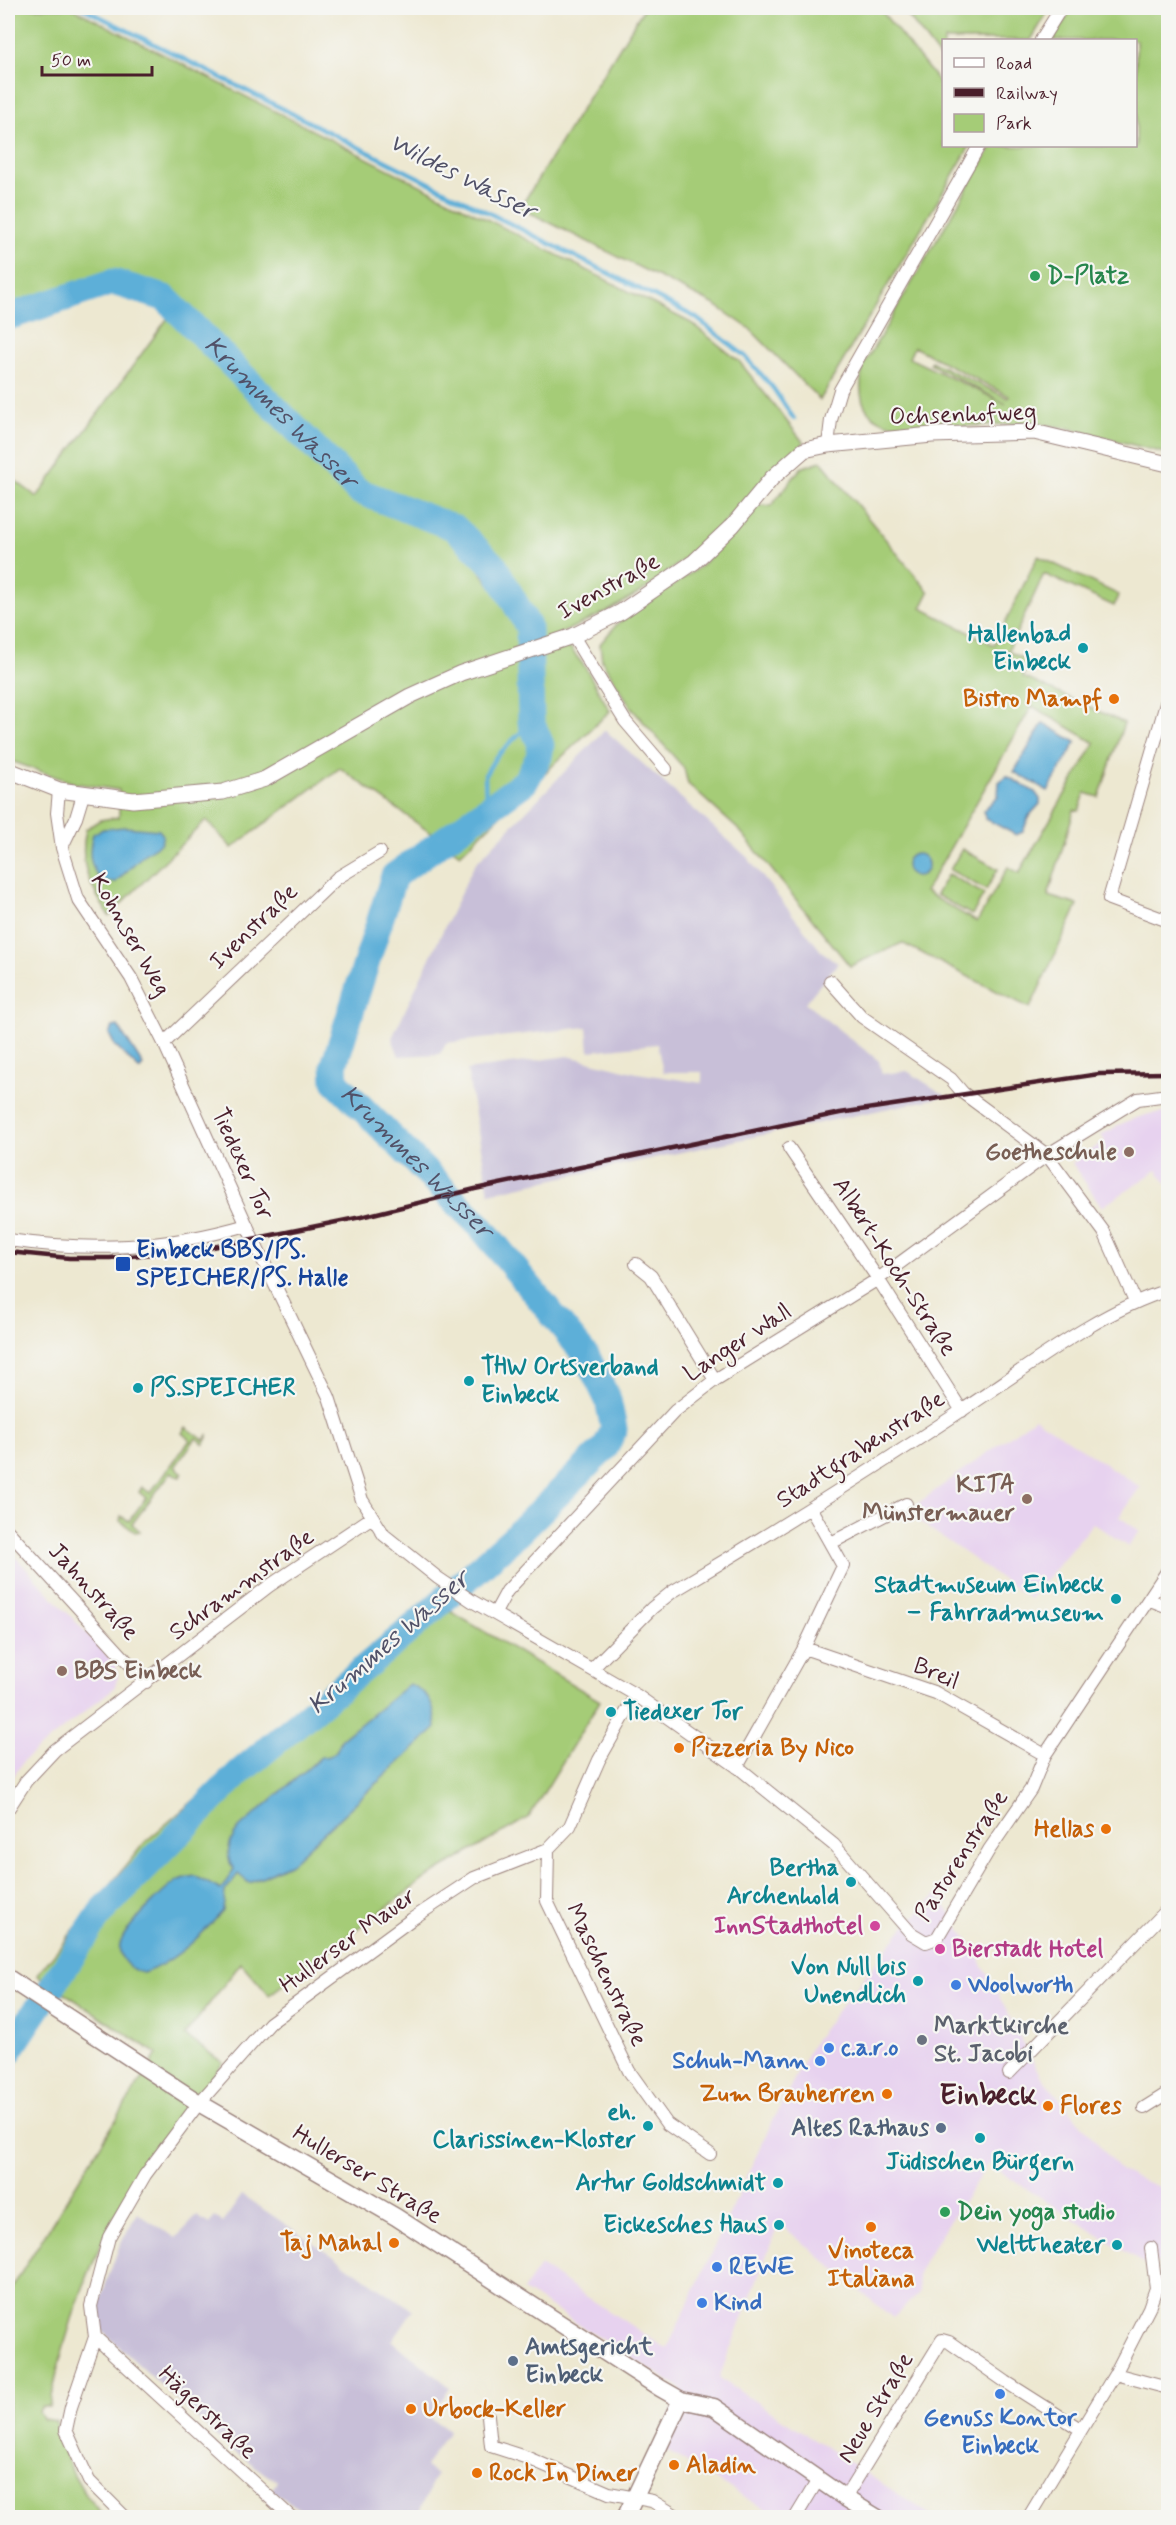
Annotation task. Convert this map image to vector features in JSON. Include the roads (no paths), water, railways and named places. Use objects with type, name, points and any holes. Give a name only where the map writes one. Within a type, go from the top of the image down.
[{"type":"main road","name":"Hullerser Straße","points":[[8,1978],[199,2103],[396,2217],[681,2400]]},
{"type":"main road","points":[[625,2517],[681,2400],[714,2407],[818,2480],[878,2517]]},
{"type":"street","points":[[1042,39],[1061,8]]},
{"type":"street","points":[[828,445],[831,420],[840,390],[978,147]]},
{"type":"street","name":"Ochsenhofweg","points":[[828,445],[932,435],[1034,432],[1168,464]]},
{"type":"street","name":"Ivenstraße","points":[[59,790],[132,800],[223,792],[265,779],[410,696],[503,658],[573,636],[621,612],[694,562],[733,525],[788,462],[804,450],[828,445]]},
{"type":"street","points":[[573,636],[625,721],[666,769]]},
{"type":"street","points":[[1168,697],[1109,898],[1168,921]]},
{"type":"street","points":[[8,770],[59,790]]},
{"type":"street","name":"Kohnser Weg","points":[[59,790],[57,813],[62,848],[78,899],[131,978],[164,1043]]},
{"type":"street","points":[[62,848],[76,818],[83,795]]},
{"type":"street","name":"Ivenstraße","points":[[164,1043],[337,878],[380,852]]},
{"type":"street","points":[[830,981],[862,1017],[951,1079],[963,1093],[1047,1155],[1104,1232],[1135,1300]]},
{"type":"street","name":"Tiedexer Tor","points":[[164,1043],[329,1397],[362,1500],[371,1518],[384,1535],[438,1578],[472,1601],[636,1695],[737,1767],[834,1845],[911,1933],[926,1942]]},
{"type":"street","name":"Langer Wall","points":[[495,1613],[507,1591],[675,1411],[715,1380],[878,1279],[1047,1155],[1138,1100],[1168,1095]]},
{"type":"street","name":"Albert-Koch-Straße","points":[[789,1148],[878,1279],[962,1411]]},
{"type":"street","points":[[8,1240],[85,1249],[133,1246],[186,1242],[247,1225]]},
{"type":"street","points":[[636,1264],[651,1276],[715,1380]]},
{"type":"street","name":"Stadtgrabenstraße","points":[[592,1669],[652,1608],[672,1592],[811,1509],[1135,1300],[1168,1290]]},
{"type":"street","points":[[831,1543],[906,1504]]},
{"type":"street","points":[[737,1767],[804,1648],[843,1566],[811,1509]]},
{"type":"street","name":"Schrammstraße","points":[[8,1809],[26,1780],[55,1750],[269,1586],[371,1518]]},
{"type":"street","name":"Jahnstraße","points":[[8,1531],[146,1682]]},
{"type":"street","name":"Pastorenstraße","points":[[926,1942],[937,1938],[989,1850],[1031,1789],[1045,1755],[1168,1570]]},
{"type":"street","points":[[1150,1600],[1168,1607]]},
{"type":"street","name":"Breil","points":[[804,1648],[936,1693],[1045,1755]]},
{"type":"street","points":[[548,1849],[570,1826],[599,1760],[636,1695]]},
{"type":"street","name":"Hullerser Mauer","points":[[95,2337],[91,2306],[109,2237],[145,2175],[199,2103],[270,2023],[474,1878],[548,1849]]},
{"type":"street","name":"Maschenstraße","points":[[548,1849],[547,1901],[629,2071],[668,2124],[710,2154]]},
{"type":"street","points":[[1010,2073],[1168,1909]]},
{"type":"street","points":[[1144,2108],[1168,2093]]},
{"type":"street","points":[[1028,2517],[1115,2374],[1154,2297],[1156,2288],[1151,2248]]},
{"type":"street","points":[[95,2337],[66,2430],[89,2481],[126,2517]]},
{"type":"street","name":"Hägerstraße","points":[[95,2337],[292,2517]]},
{"type":"street","name":"Neue Straße","points":[[845,2498],[942,2340],[949,2342],[1080,2429]]},
{"type":"street","points":[[1115,2374],[1168,2388]]},
{"type":"street","points":[[488,2416],[491,2446],[528,2458],[609,2493],[652,2501],[680,2517]]},
{"type":"street","points":[[795,2517],[818,2480]]},
{"type":"water","points":[[1043,723],[1076,742],[1048,791],[1014,772]]},
{"type":"water","points":[[1007,776],[1035,792],[1040,799],[1040,804],[1029,816],[1023,832],[1016,835],[986,819],[983,811],[998,796],[999,782]]},
{"type":"water","points":[[125,827],[159,830],[163,835],[161,843],[143,855],[116,882],[101,881],[94,870],[91,859],[90,847],[93,834],[103,829]]},
{"type":"water","points":[[917,854],[925,857],[928,865],[925,873],[917,876],[909,873],[906,865],[909,857]]},
{"type":"water","points":[[118,1026],[143,1065],[140,1070],[115,1046],[109,1034],[113,1027]]},
{"type":"water","points":[[409,1684],[427,1696],[433,1707],[436,1728],[291,1863],[249,1883],[238,1874],[225,1891],[223,1911],[197,1939],[176,1955],[143,1973],[132,1969],[124,1961],[120,1951],[122,1939],[147,1908],[177,1881],[186,1878],[195,1876],[221,1890],[234,1869],[228,1853],[233,1836],[240,1827],[321,1757],[334,1753],[341,1740]]},
{"type":"waterway","name":"Wildes Wasser","points":[[83,8],[695,317],[745,356],[773,388],[794,419]]},
{"type":"waterway","name":"Krummes Wasser","points":[[8,317],[113,282],[165,298],[358,491],[455,528],[495,567],[529,628],[531,722],[541,745],[539,757],[525,782],[394,876],[334,1065],[335,1081],[480,1226],[587,1357],[608,1400],[614,1429],[605,1448],[515,1536],[420,1621],[240,1772],[102,1911],[8,2053]]},
{"type":"waterway","points":[[486,808],[485,775],[495,758],[531,722]]},
{"type":"railway","points":[[8,1252],[69,1258],[110,1258],[203,1249],[361,1217],[475,1189],[840,1113],[1099,1074],[1168,1073]]},
{"type":"place","name":"D-Platz","points":[[1035,276]]},
{"type":"place","name":"Hallenbad Einbeck","points":[[1083,648]]},
{"type":"place","name":"Bistro Mampf","points":[[1114,699]]},
{"type":"place","name":"Goetheschule","points":[[1129,1152]]},
{"type":"place","name":"Einbeck BBS/PS. SPEICHER/PS. Halle","points":[[123,1264]]},
{"type":"place","name":"THW Ortsverband Einbeck","points":[[469,1381]]},
{"type":"place","name":"PS.SPEICHER","points":[[138,1388]]},
{"type":"place","name":"KITA Münstermauer","points":[[1027,1499]]},
{"type":"place","name":"Stadtmuseum Einbeck – Fahrradmuseum","points":[[1116,1599]]},
{"type":"place","name":"BBS Einbeck","points":[[62,1671]]},
{"type":"place","name":"Tiedexer Tor","points":[[611,1712]]},
{"type":"place","name":"Pizzeria By Nico","points":[[679,1748]]},
{"type":"place","name":"Hellas","points":[[1106,1829]]},
{"type":"place","name":"Bertha Archenhold","points":[[851,1882]]},
{"type":"place","name":"InnStadthotel","points":[[875,1926]]},
{"type":"place","name":"Bierstadt Hotel","points":[[940,1949]]},
{"type":"place","name":"Von Null bis Unendlich","points":[[918,1981]]},
{"type":"place","name":"Woolworth","points":[[956,1985]]},
{"type":"place","name":"Marktkirche St. Jacobi","points":[[922,2040]]},
{"type":"place","name":"c.a.r.o","points":[[829,2048]]},
{"type":"place","name":"Schuh-Mann","points":[[820,2061]]},
{"type":"place","name":"Zum Brauherren","points":[[887,2094]]},
{"type":"place","name":"Flores","points":[[1048,2106]]},
{"type":"place","name":"eh. Clarissinen-Kloster","points":[[648,2126]]},
{"type":"place","name":"Altes Rathaus","points":[[941,2128]]},
{"type":"place","name":"Jüdischen Bürgern","points":[[980,2138]]},
{"type":"place","name":"Artur Goldschmidt","points":[[778,2183]]},
{"type":"place","name":"Dein yoga studio","points":[[945,2212]]},
{"type":"place","name":"Eickesches Haus","points":[[779,2225]]},
{"type":"place","name":"Vinoteca Italiana","points":[[871,2227]]},
{"type":"place","name":"Taj Mahal","points":[[394,2243]]},
{"type":"place","name":"Welttheater","points":[[1117,2245]]},
{"type":"place","name":"REWE","points":[[717,2267]]},
{"type":"place","name":"Kind","points":[[702,2303]]},
{"type":"place","name":"Amtsgericht Einbeck","points":[[513,2361]]},
{"type":"place","name":"Genuss Kontor Einbeck","points":[[1000,2394]]},
{"type":"place","name":"Urbock-Keller","points":[[411,2409]]},
{"type":"place","name":"Aladin","points":[[674,2465]]},
{"type":"place","name":"Rock In Diner","points":[[477,2473]]},
{"type":"district","name":"Einbeck","points":[[988,2095]]}]
